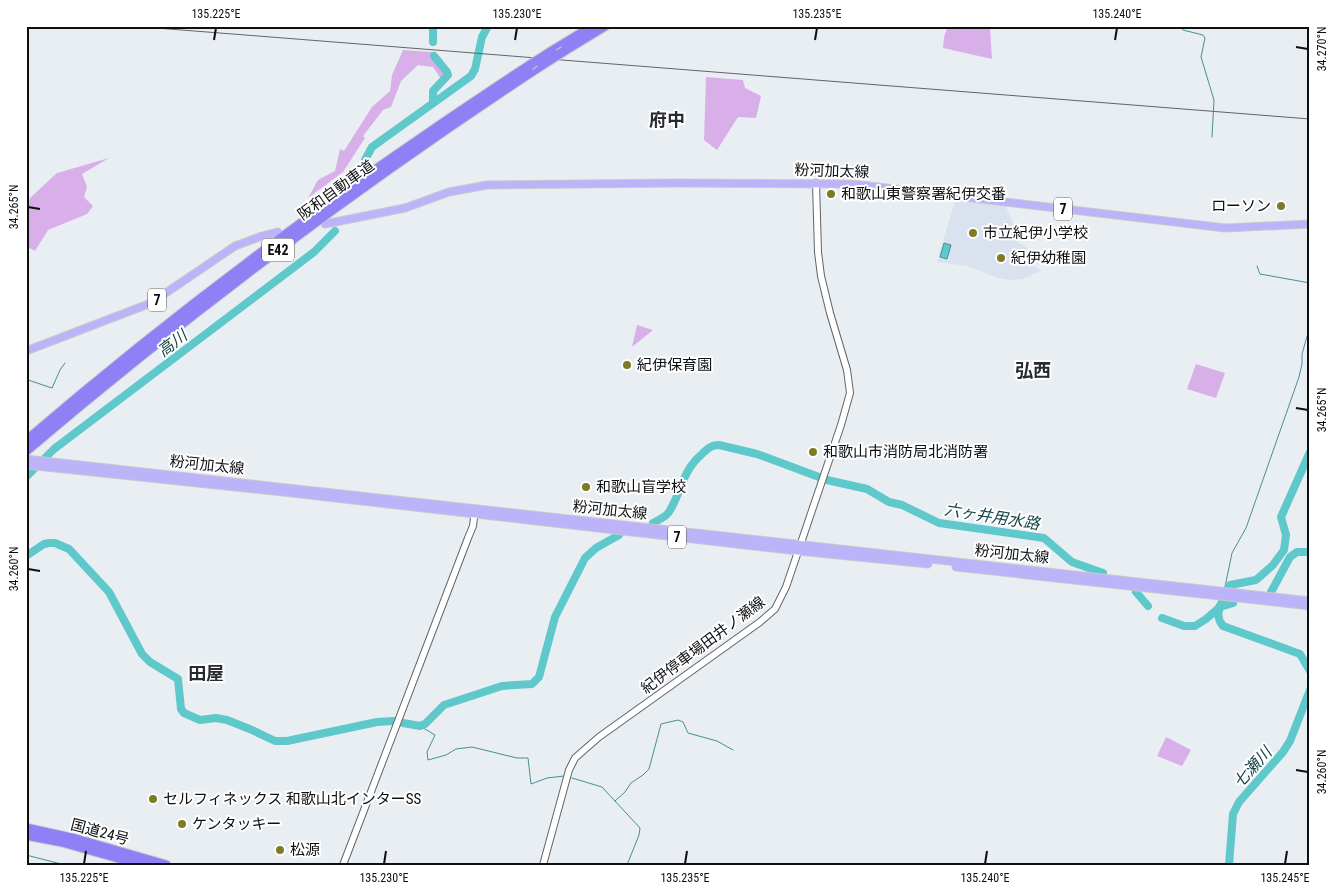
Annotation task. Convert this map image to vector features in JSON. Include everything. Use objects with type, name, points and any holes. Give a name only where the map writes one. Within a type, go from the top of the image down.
[{"type":"highway","name":"阪和自動車道","points":[[26,442],[124,359],[310,215],[410,144],[592,26]]},
{"type":"highway","name":"阪和自動車道","points":[[26,451],[142,354],[315,221],[455,122],[605,26]]},
{"type":"highway","name":"国道24号","points":[[26,828],[76,839],[166,865]]},
{"type":"highway","name":"国道24号","points":[[26,835],[62,842],[143,865]]},
{"type":"main road","name":"粉河加太線","points":[[325,224],[405,208],[449,192],[487,185],[816,183],[897,188],[1224,228],[1310,224]]},
{"type":"main road","name":"紀伊停車場田井ノ瀬線","points":[[543,865],[569,770],[575,758],[588,745],[775,610],[786,587],[849,402],[850,393],[847,370],[821,276],[818,252],[816,183]]},
{"type":"main road","name":"7","points":[[26,351],[151,303],[235,246],[278,232]]},
{"type":"main road","name":"粉河加太線","points":[[26,459],[1310,606]]},
{"type":"main road","name":"粉河加太線","points":[[28,465],[475,511]]},
{"type":"main road","points":[[343,865],[468,538],[475,511]]},
{"type":"main road","name":"粉河加太線","points":[[799,548],[1310,601]]},
{"type":"shaded area","points":[[948,26],[990,26],[992,59],[943,48]]},
{"type":"shaded area","points":[[403,50],[432,52],[441,58],[449,77],[443,82],[433,67],[418,65],[401,81],[391,107],[383,110],[363,136],[365,138],[343,172],[308,198],[318,180],[335,171],[340,149],[344,151],[372,107],[390,91],[392,75]]},
{"type":"shaded area","points":[[706,77],[743,80],[745,88],[761,96],[756,118],[738,117],[717,150],[704,140]]},
{"type":"shaded area","points":[[109,158],[82,174],[87,187],[84,197],[93,206],[87,214],[48,230],[35,251],[26,246],[26,209],[30,198],[57,173]]},
{"type":"shaded area","points":[[955,200],[1005,205],[1013,222],[1010,237],[1026,247],[1028,264],[1042,270],[1023,279],[1010,280],[998,278],[968,266],[937,262]]},
{"type":"shaded area","points":[[637,325],[653,330],[632,347]]},
{"type":"shaded area","points":[[1196,364],[1225,373],[1216,398],[1187,389]]},
{"type":"shaded area","points":[[1166,737],[1191,750],[1182,766],[1157,756]]},
{"type":"water","points":[[944,243],[951,245],[947,259],[940,257]]},
{"type":"waterway","points":[[433,26],[433,42]]},
{"type":"waterway","name":"高川","points":[[365,160],[372,147],[471,76],[475,69],[482,37],[488,26]]},
{"type":"waterway","points":[[1181,26],[1183,30],[1203,35],[1205,38],[1201,57],[1214,100],[1212,137]]},
{"type":"waterway","points":[[433,102],[433,91],[448,75],[434,56]]},
{"type":"waterway","name":"高川","points":[[26,477],[54,449],[314,252],[335,231]]},
{"type":"waterway","points":[[1257,266],[1260,274],[1310,283]]},
{"type":"waterway","points":[[1225,587],[1232,553],[1246,528],[1299,377],[1302,354],[1310,326]]},
{"type":"waterway","points":[[26,382],[28,380],[52,388],[65,363]]},
{"type":"waterway","name":"六ヶ井用水路","points":[[653,523],[669,512],[686,474],[695,461],[706,450],[719,445],[757,454],[827,480],[867,489],[889,502],[902,505],[939,523],[1044,538],[1072,562],[1103,573]]},
{"type":"waterway","name":"七瀬川","points":[[1228,588],[1230,585],[1256,580],[1273,565],[1284,550],[1286,535],[1281,517],[1310,452]]},
{"type":"waterway","name":"六ヶ井用水路","points":[[403,723],[420,726],[425,724],[444,705],[502,686],[532,684],[539,677],[555,617],[585,558],[596,548],[619,535]]},
{"type":"waterway","name":"六ヶ井用水路","points":[[26,556],[44,544],[49,543],[55,543],[69,549],[109,592],[142,654],[150,662],[178,679],[181,709],[184,713],[200,720],[216,718],[227,720],[275,741],[287,741],[377,722],[393,721]]},
{"type":"waterway","name":"六ヶ井用水路","points":[[1271,592],[1290,557],[1297,552],[1310,552]]},
{"type":"waterway","name":"六ヶ井用水路","points":[[1136,592],[1148,606]]},
{"type":"waterway","name":"六ヶ井用水路","points":[[1210,615],[1219,601]]},
{"type":"waterway","name":"七瀬川","points":[[1222,602],[1218,614],[1223,626],[1300,654],[1310,671]]},
{"type":"waterway","name":"六ヶ井用水路","points":[[1162,618],[1184,626],[1195,626],[1220,607],[1233,603]]},
{"type":"waterway","name":"七瀬川","points":[[1229,865],[1233,814],[1239,802],[1283,752],[1290,741],[1310,690]]},
{"type":"waterway","points":[[615,801],[631,783],[649,769],[661,724],[678,720],[683,722],[688,733],[717,741],[733,750]]},
{"type":"waterway","points":[[420,726],[435,735],[427,752],[428,760],[446,755],[456,749],[472,747],[517,758],[528,758],[531,784],[547,778],[564,776]]},
{"type":"waterway","points":[[572,778],[602,787],[640,828],[627,865]]},
{"type":"waterway","points":[[26,855],[65,865]]},
{"type":"railway","points":[[131,26],[1310,119]]},
{"type":"place","name":"和歌山東警察署紀伊交番","points":[[831,194]]},
{"type":"place","name":"ローソン","points":[[1281,206]]},
{"type":"place","name":"市立紀伊小学校","points":[[973,233]]},
{"type":"place","name":"紀伊幼稚園","points":[[1001,258]]},
{"type":"place","name":"紀伊保育園","points":[[627,365]]},
{"type":"place","name":"和歌山市消防局北消防署","points":[[813,452]]},
{"type":"place","name":"和歌山盲学校","points":[[586,487]]},
{"type":"place","name":"セルフィネックス 和歌山北インターSS","points":[[153,799]]},
{"type":"place","name":"ケンタッキー","points":[[182,824]]},
{"type":"place","name":"松源","points":[[280,850]]},
{"type":"district","name":"府中","points":[[667,120]]},
{"type":"district","name":"弘西","points":[[1033,371]]},
{"type":"district","name":"田屋","points":[[206,674]]}]
